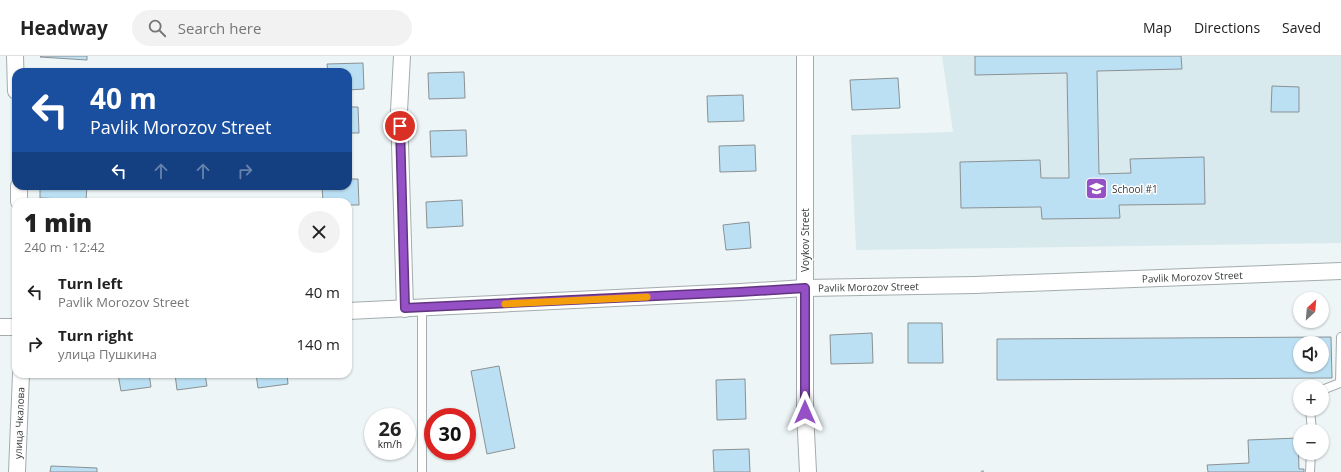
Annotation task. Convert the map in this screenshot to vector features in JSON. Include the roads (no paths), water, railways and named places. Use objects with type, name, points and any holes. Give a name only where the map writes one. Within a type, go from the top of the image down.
[{"type":"street","points":[[15,56],[15,68]]},
{"type":"street","points":[[402,56],[399,111],[405,308]]},
{"type":"street","name":"Voykov Street","points":[[805,56],[805,412],[808,472]]},
{"type":"street","name":"Pavlik Morozov Street","points":[[352,311],[805,288],[975,285],[1341,271]]},
{"type":"street","points":[[0,327],[12,327]]},
{"type":"street","name":"улица Чкалова","points":[[17,472],[21,378]]},
{"type":"lane","points":[[422,308],[422,472]]},
{"type":"lane","points":[[1329,387],[1340,383],[1341,337]]},
{"type":"lane","points":[[1310,472],[1311,460]]},
{"type":"place","name":"School #1","points":[[1097,189]]}]
